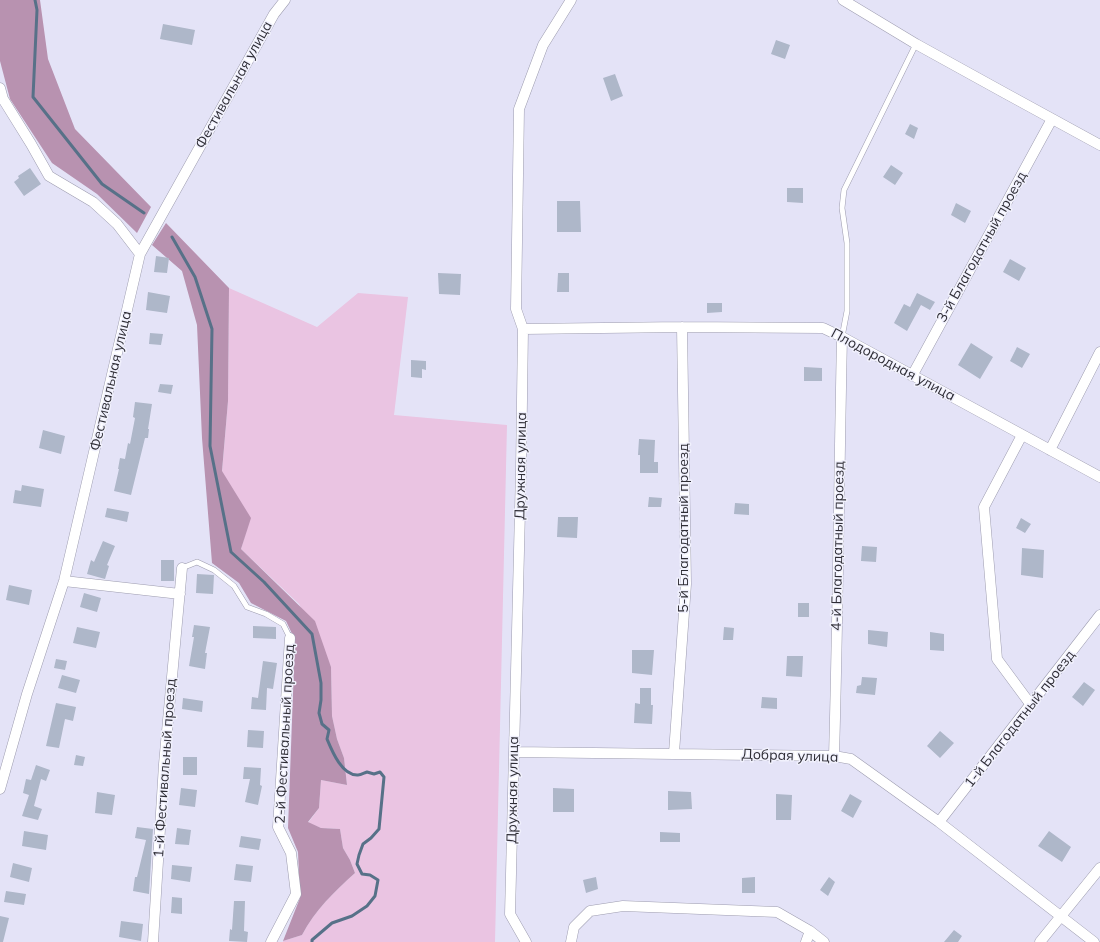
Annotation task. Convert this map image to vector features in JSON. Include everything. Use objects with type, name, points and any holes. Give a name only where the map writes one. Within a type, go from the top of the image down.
[{"type":"street","name":"Фестивальная улица","points":[[0,789],[27,694],[64,581],[140,254],[274,14],[285,0]]},
{"type":"street","name":"Дружная улица","points":[[526,942],[510,914],[523,329],[516,309],[519,109],[543,45],[572,0]]},
{"type":"street","points":[[843,0],[916,44],[1100,145]]},
{"type":"street","points":[[0,88],[3,99],[49,176],[93,202],[117,224],[140,254]]},
{"type":"street","name":"3-й Благодатный проезд","points":[[912,376],[1052,119]]},
{"type":"street","name":"Плодородная улица","points":[[523,329],[682,327],[823,328],[1100,477]]},
{"type":"street","name":"5-й Благодатный проезд","points":[[674,753],[686,584],[682,327]]},
{"type":"street","name":"4-й Благодатный проезд","points":[[834,756],[838,611],[838,521],[842,337]]},
{"type":"street","points":[[1050,450],[1100,352]]},
{"type":"street","points":[[1022,435],[984,507],[997,659],[1031,705]]},
{"type":"street","name":"1-й Фестивальный проезд","points":[[152,942],[164,764],[182,568]]},
{"type":"street","points":[[64,581],[180,594]]},
{"type":"street","name":"1-й Благодатный проезд","points":[[939,822],[1100,615]]},
{"type":"street","name":"2-й Фестивальный проезд","points":[[271,942],[296,894],[291,853],[278,827],[290,638]]},
{"type":"street","name":"Добрая улица","points":[[514,752],[834,756],[851,759],[939,822],[1094,942]]},
{"type":"street","points":[[1040,942],[1100,868]]},
{"type":"street","points":[[571,942],[574,927],[590,911],[623,906],[777,912],[810,930],[824,942]]},
{"type":"street","points":[[806,942],[810,930]]},
{"type":"lane","points":[[842,337],[847,311],[847,244],[842,208],[844,190],[916,44]]},
{"type":"lane","points":[[182,568],[197,562],[214,570],[234,586],[247,606],[266,614],[283,624],[290,638]]},
{"type":"shaded area","points":[[0,0],[40,0],[48,59],[75,129],[151,207],[137,233],[97,194],[52,163],[10,99],[0,61]]},
{"type":"shaded area","points":[[166,223],[229,288],[228,401],[222,471],[251,518],[241,549],[315,621],[331,667],[332,716],[337,739],[344,758],[347,785],[321,780],[319,808],[308,822],[321,828],[340,829],[343,848],[355,873],[332,894],[319,909],[302,935],[283,941],[300,898],[298,852],[288,828],[295,640],[286,621],[251,603],[239,583],[212,563],[202,438],[197,325],[182,271],[152,245]]},
{"type":"shaded area","points":[[229,288],[317,327],[358,293],[408,297],[394,415],[507,425],[495,942],[283,942],[302,935],[319,909],[332,894],[355,873],[343,848],[340,829],[321,828],[308,823],[319,808],[321,780],[347,785],[344,758],[337,739],[332,716],[331,667],[299,604],[241,549],[250,518],[222,472],[228,401]]},
{"type":"building","points":[[163,24],[195,30],[192,45],[160,39]]},
{"type":"building","points":[[776,40],[790,45],[785,59],[771,54]]},
{"type":"building","points":[[615,74],[623,96],[611,101],[603,78]]},
{"type":"building","points":[[910,124],[918,128],[914,139],[905,134]]},
{"type":"building","points":[[891,165],[903,173],[895,185],[883,177]]},
{"type":"building","points":[[30,168],[41,184],[24,196],[14,182],[19,178],[18,176]]},
{"type":"building","points":[[787,188],[803,188],[803,203],[787,202]]},
{"type":"building","points":[[557,201],[580,201],[581,232],[557,232]]},
{"type":"building","points":[[956,203],[971,211],[965,223],[951,215]]},
{"type":"building","points":[[156,256],[169,258],[167,273],[154,272]]},
{"type":"building","points":[[1010,259],[1026,268],[1019,281],[1003,272]]},
{"type":"building","points":[[438,273],[461,274],[460,295],[439,294]]},
{"type":"building","points":[[558,273],[569,273],[569,292],[557,292]]},
{"type":"building","points":[[148,292],[170,296],[167,313],[146,310]]},
{"type":"building","points":[[917,293],[935,302],[930,310],[921,305],[907,331],[894,323],[904,304],[910,307]]},
{"type":"building","points":[[707,303],[722,303],[722,312],[707,313]]},
{"type":"building","points":[[150,333],[163,334],[161,345],[149,344]]},
{"type":"building","points":[[971,343],[993,357],[980,379],[958,365]]},
{"type":"building","points":[[1017,347],[1030,354],[1022,368],[1010,361]]},
{"type":"building","points":[[411,360],[426,361],[426,370],[422,369],[422,378],[411,377]]},
{"type":"building","points":[[804,367],[822,368],[822,381],[804,381]]},
{"type":"building","points":[[160,384],[173,385],[171,394],[158,392]]},
{"type":"building","points":[[135,402],[152,404],[148,438],[145,438],[131,495],[114,491],[120,458],[125,459],[128,443],[130,444],[135,418],[133,417]]},
{"type":"building","points":[[43,430],[65,436],[61,454],[39,448]]},
{"type":"building","points":[[639,439],[655,440],[654,462],[658,462],[658,473],[640,473],[640,455],[638,455]]},
{"type":"building","points":[[22,485],[44,489],[41,507],[13,503],[15,490],[21,491]]},
{"type":"building","points":[[649,497],[662,498],[661,507],[648,507]]},
{"type":"building","points":[[735,503],[749,504],[749,515],[734,514]]},
{"type":"building","points":[[107,508],[129,512],[127,522],[105,517]]},
{"type":"building","points":[[558,517],[578,517],[577,538],[557,537]]},
{"type":"building","points":[[1021,518],[1031,524],[1025,533],[1016,528]]},
{"type":"building","points":[[103,541],[115,546],[107,565],[109,566],[105,579],[87,574],[91,560],[94,562]]},
{"type":"building","points":[[862,546],[877,547],[876,562],[861,561]]},
{"type":"building","points":[[1022,548],[1044,550],[1043,578],[1021,575]]},
{"type":"building","points":[[161,560],[174,560],[174,581],[161,581]]},
{"type":"building","points":[[197,574],[214,575],[213,594],[196,593]]},
{"type":"building","points":[[9,585],[32,590],[29,605],[6,600]]},
{"type":"building","points":[[84,593],[101,598],[97,612],[80,607]]},
{"type":"building","points":[[798,603],[809,603],[809,617],[798,617]]},
{"type":"building","points":[[194,625],[210,627],[205,653],[207,653],[205,669],[189,666],[194,637],[192,637]]},
{"type":"building","points":[[253,626],[276,627],[276,639],[253,638]]},
{"type":"building","points":[[77,627],[100,632],[96,648],[73,643]]},
{"type":"building","points":[[724,627],[734,628],[733,640],[723,640]]},
{"type":"building","points":[[868,630],[888,632],[887,647],[868,644]]},
{"type":"building","points":[[930,632],[944,634],[944,651],[930,650]]},
{"type":"building","points":[[632,650],[654,650],[652,675],[632,673]]},
{"type":"building","points":[[787,656],[803,656],[802,677],[786,676]]},
{"type":"building","points":[[56,659],[67,661],[65,670],[54,668]]},
{"type":"building","points":[[263,661],[277,663],[273,689],[267,688],[266,710],[251,709],[252,697],[258,698]]},
{"type":"building","points":[[62,675],[80,680],[76,693],[58,688]]},
{"type":"building","points":[[862,677],[877,678],[875,695],[856,693],[857,686],[861,685]]},
{"type":"building","points":[[1084,682],[1095,690],[1083,706],[1072,697]]},
{"type":"building","points":[[640,688],[651,688],[651,705],[653,705],[652,724],[634,723],[635,703],[640,704]]},
{"type":"building","points":[[762,697],[777,698],[777,709],[761,708]]},
{"type":"building","points":[[183,698],[203,701],[202,712],[182,709]]},
{"type":"building","points":[[56,703],[76,707],[73,721],[65,719],[59,748],[46,746]]},
{"type":"building","points":[[248,730],[264,731],[263,748],[247,747]]},
{"type":"building","points":[[940,731],[954,743],[940,758],[927,746]]},
{"type":"building","points":[[76,755],[85,757],[83,766],[74,765]]},
{"type":"building","points":[[183,757],[197,757],[197,775],[183,775]]},
{"type":"building","points":[[36,765],[50,770],[46,781],[41,779],[34,806],[42,809],[38,820],[22,816],[29,795],[23,793],[26,779],[31,780]]},
{"type":"building","points":[[244,767],[261,768],[260,785],[262,786],[258,805],[245,802],[250,779],[243,779]]},
{"type":"building","points":[[181,788],[197,790],[195,807],[179,805]]},
{"type":"building","points":[[553,788],[574,789],[574,812],[553,812]]},
{"type":"building","points":[[668,791],[691,792],[692,809],[668,810]]},
{"type":"building","points":[[97,792],[115,795],[112,815],[95,813]]},
{"type":"building","points":[[776,794],[792,795],[791,820],[776,820]]},
{"type":"building","points":[[850,794],[862,801],[853,818],[841,811]]},
{"type":"building","points":[[137,827],[153,829],[149,894],[133,891],[135,877],[137,877],[146,840],[135,838]]},
{"type":"building","points":[[177,828],[191,830],[189,845],[175,844]]},
{"type":"building","points":[[24,831],[48,835],[46,850],[22,846]]},
{"type":"building","points":[[1049,831],[1071,847],[1062,862],[1038,846]]},
{"type":"building","points":[[660,832],[680,833],[680,842],[660,842]]},
{"type":"building","points":[[241,836],[261,839],[259,850],[239,847]]},
{"type":"building","points":[[13,863],[32,868],[29,882],[10,877]]},
{"type":"building","points":[[236,864],[253,866],[251,882],[234,880]]},
{"type":"building","points":[[172,865],[192,867],[190,882],[171,879]]},
{"type":"building","points":[[596,877],[598,889],[586,893],[583,880]]},
{"type":"building","points":[[755,877],[755,893],[742,893],[742,878]]},
{"type":"building","points":[[829,877],[835,882],[828,896],[820,890]]},
{"type":"building","points":[[6,891],[26,894],[24,905],[4,902]]},
{"type":"building","points":[[172,897],[182,898],[182,914],[171,913]]},
{"type":"building","points":[[234,901],[245,901],[244,931],[248,932],[247,942],[229,941],[230,929],[232,930]]},
{"type":"building","points":[[0,916],[9,918],[3,942],[0,942]]},
{"type":"building","points":[[121,921],[143,924],[141,941],[119,937]]},
{"type":"building","points":[[954,930],[962,936],[958,942],[944,942]]},
{"type":"waterway","points":[[35,0],[37,10],[33,97],[102,184],[144,213]]},
{"type":"waterway","points":[[172,237],[195,277],[212,329],[210,446],[231,552],[264,582],[312,634],[321,683],[319,713],[322,724],[329,730],[327,739],[338,762],[352,774],[359,775],[367,772],[374,774],[380,772],[384,777],[379,829],[363,844],[357,864],[362,874],[370,875],[378,880],[375,896],[367,906],[352,916],[332,923],[312,940],[312,942]]}]
